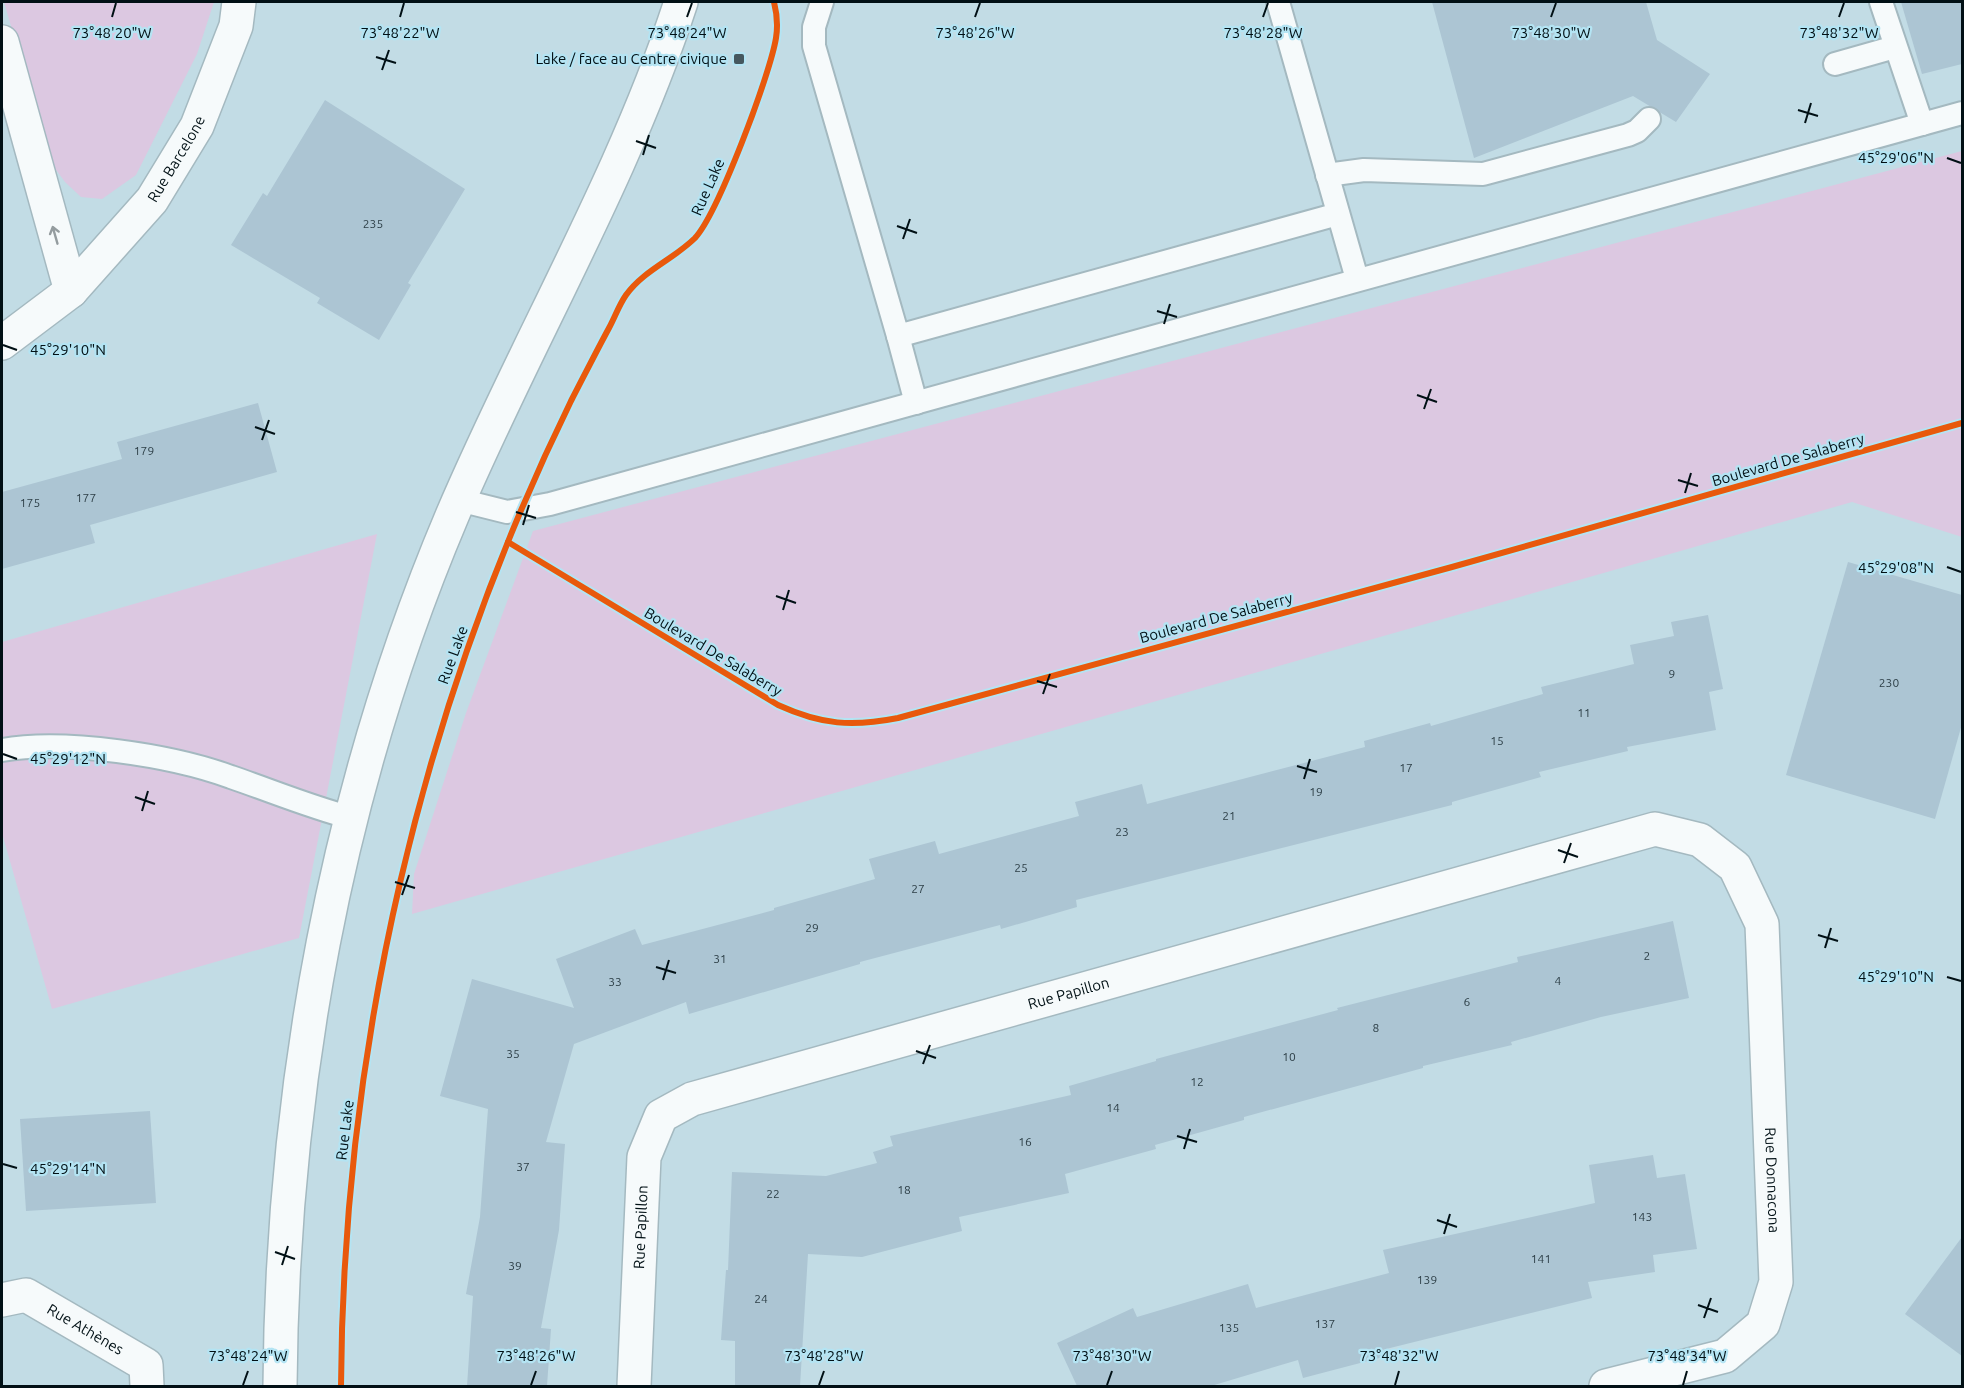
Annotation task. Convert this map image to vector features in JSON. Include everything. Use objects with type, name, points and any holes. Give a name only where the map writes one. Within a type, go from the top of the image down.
[{"type":"street","name":"Rue Barcelone","points":[[2,343],[70,291],[152,200],[197,126],[236,26],[239,2]]},
{"type":"street","points":[[280,1386],[284,1236],[300,1086],[316,985],[352,818],[400,655],[459,500],[604,193],[681,2]]},
{"type":"street","points":[[2,42],[70,291]]},
{"type":"street","name":"Rue Papillon","points":[[634,1386],[644,1157],[661,1116],[692,1099],[1655,829],[1700,840],[1735,867]]},
{"type":"street","name":"Rue Donnacona","points":[[1606,1386],[1725,1356],[1763,1324],[1776,1282],[1762,924],[1735,867]]},
{"type":"street","name":"Rue Athènes","points":[[2,1300],[26,1295],[146,1365],[147,1386]]},
{"type":"lane","points":[[822,2],[814,27],[814,46],[916,403]]},
{"type":"lane","points":[[1278,2],[1357,279]]},
{"type":"lane","points":[[1881,2],[1894,47],[1922,124]]},
{"type":"lane","points":[[1835,64],[1894,47]]},
{"type":"lane","points":[[459,500],[491,510],[521,510],[1962,113]]},
{"type":"lane","points":[[1327,175],[1364,170],[1483,174],[1628,135],[1638,131],[1649,119]]},
{"type":"lane","points":[[898,336],[1338,213]]},
{"type":"lane","points":[[2,750],[22,747],[65,747],[178,762],[230,776],[308,806],[352,818]]},
{"type":"shaded area","points":[[4,2],[214,2],[197,54],[136,175],[102,199],[81,197],[65,182],[51,163]]},
{"type":"shaded area","points":[[1962,151],[1962,537],[1852,502],[412,914],[414,874],[466,713],[533,531]]},
{"type":"shaded area","points":[[377,534],[299,938],[52,1009],[2,833],[2,642]]},
{"type":"building","points":[[1432,2],[1646,2],[1657,40],[1710,74],[1676,122],[1633,96],[1474,158]]},
{"type":"building","points":[[1901,2],[1962,2],[1962,64],[1922,74]]},
{"type":"building","points":[[325,100],[465,189],[408,283],[411,285],[379,340],[317,303],[320,298],[231,245],[263,193],[267,196]]},
{"type":"building","points":[[258,403],[277,472],[90,525],[95,543],[2,569],[2,492],[122,459],[117,442]]},
{"type":"building","points":[[1848,562],[1962,595],[1962,724],[1935,819],[1786,775]]},
{"type":"building","points":[[1708,615],[1723,689],[1709,692],[1716,730],[1627,747],[1628,751],[1539,772],[1541,777],[1452,802],[1452,805],[1076,900],[1077,907],[1001,929],[1000,925],[860,962],[860,964],[689,1014],[686,1002],[574,1044],[546,1142],[565,1144],[559,1230],[541,1328],[551,1329],[547,1386],[467,1386],[473,1296],[466,1294],[480,1217],[488,1109],[440,1096],[472,979],[574,1008],[556,959],[635,929],[642,945],[774,910],[774,908],[875,879],[869,859],[935,841],[939,854],[1079,816],[1075,802],[1142,784],[1147,804],[1365,747],[1364,741],[1430,723],[1431,726],[1543,694],[1541,687],[1634,664],[1630,645],[1674,636],[1671,622]]},
{"type":"building","points":[[1673,921],[1689,998],[1601,1017],[1511,1042],[1512,1045],[1423,1066],[1423,1068],[1244,1117],[1244,1120],[1155,1145],[1156,1149],[1065,1174],[1069,1193],[959,1217],[962,1231],[862,1257],[808,1254],[800,1386],[735,1386],[735,1341],[721,1340],[726,1270],[728,1270],[732,1172],[826,1176],[877,1163],[873,1152],[893,1146],[890,1136],[1071,1095],[1069,1086],[1156,1061],[1156,1059],[1338,1010],[1337,1008],[1518,962],[1517,957]]},
{"type":"building","points":[[150,1111],[156,1203],[26,1211],[20,1119]]},
{"type":"building","points":[[1653,1155],[1657,1178],[1685,1174],[1697,1249],[1653,1255],[1655,1272],[1588,1282],[1592,1298],[1382,1350],[1383,1357],[1303,1378],[1298,1360],[1211,1386],[1077,1386],[1057,1343],[1133,1308],[1137,1317],[1248,1284],[1256,1308],[1389,1273],[1383,1250],[1595,1203],[1589,1165]]},
{"type":"building","points":[[1962,1237],[1962,1356],[1905,1314]]},
{"type":"cycle path","name":"Rue Lake","points":[[341,1386],[345,1259],[357,1132],[375,1006],[400,881],[433,757],[472,636],[518,517],[571,401],[621,303],[641,278],[695,238],[717,201],[754,111],[772,56],[777,29],[774,2]]},
{"type":"cycle path","name":"Boulevard De Salaberry","points":[[508,542],[778,705],[823,720],[866,723],[898,718],[1452,567],[1962,423]]},
{"type":"place","name":"Lake / face au Centre civique","points":[[739,59]]}]
